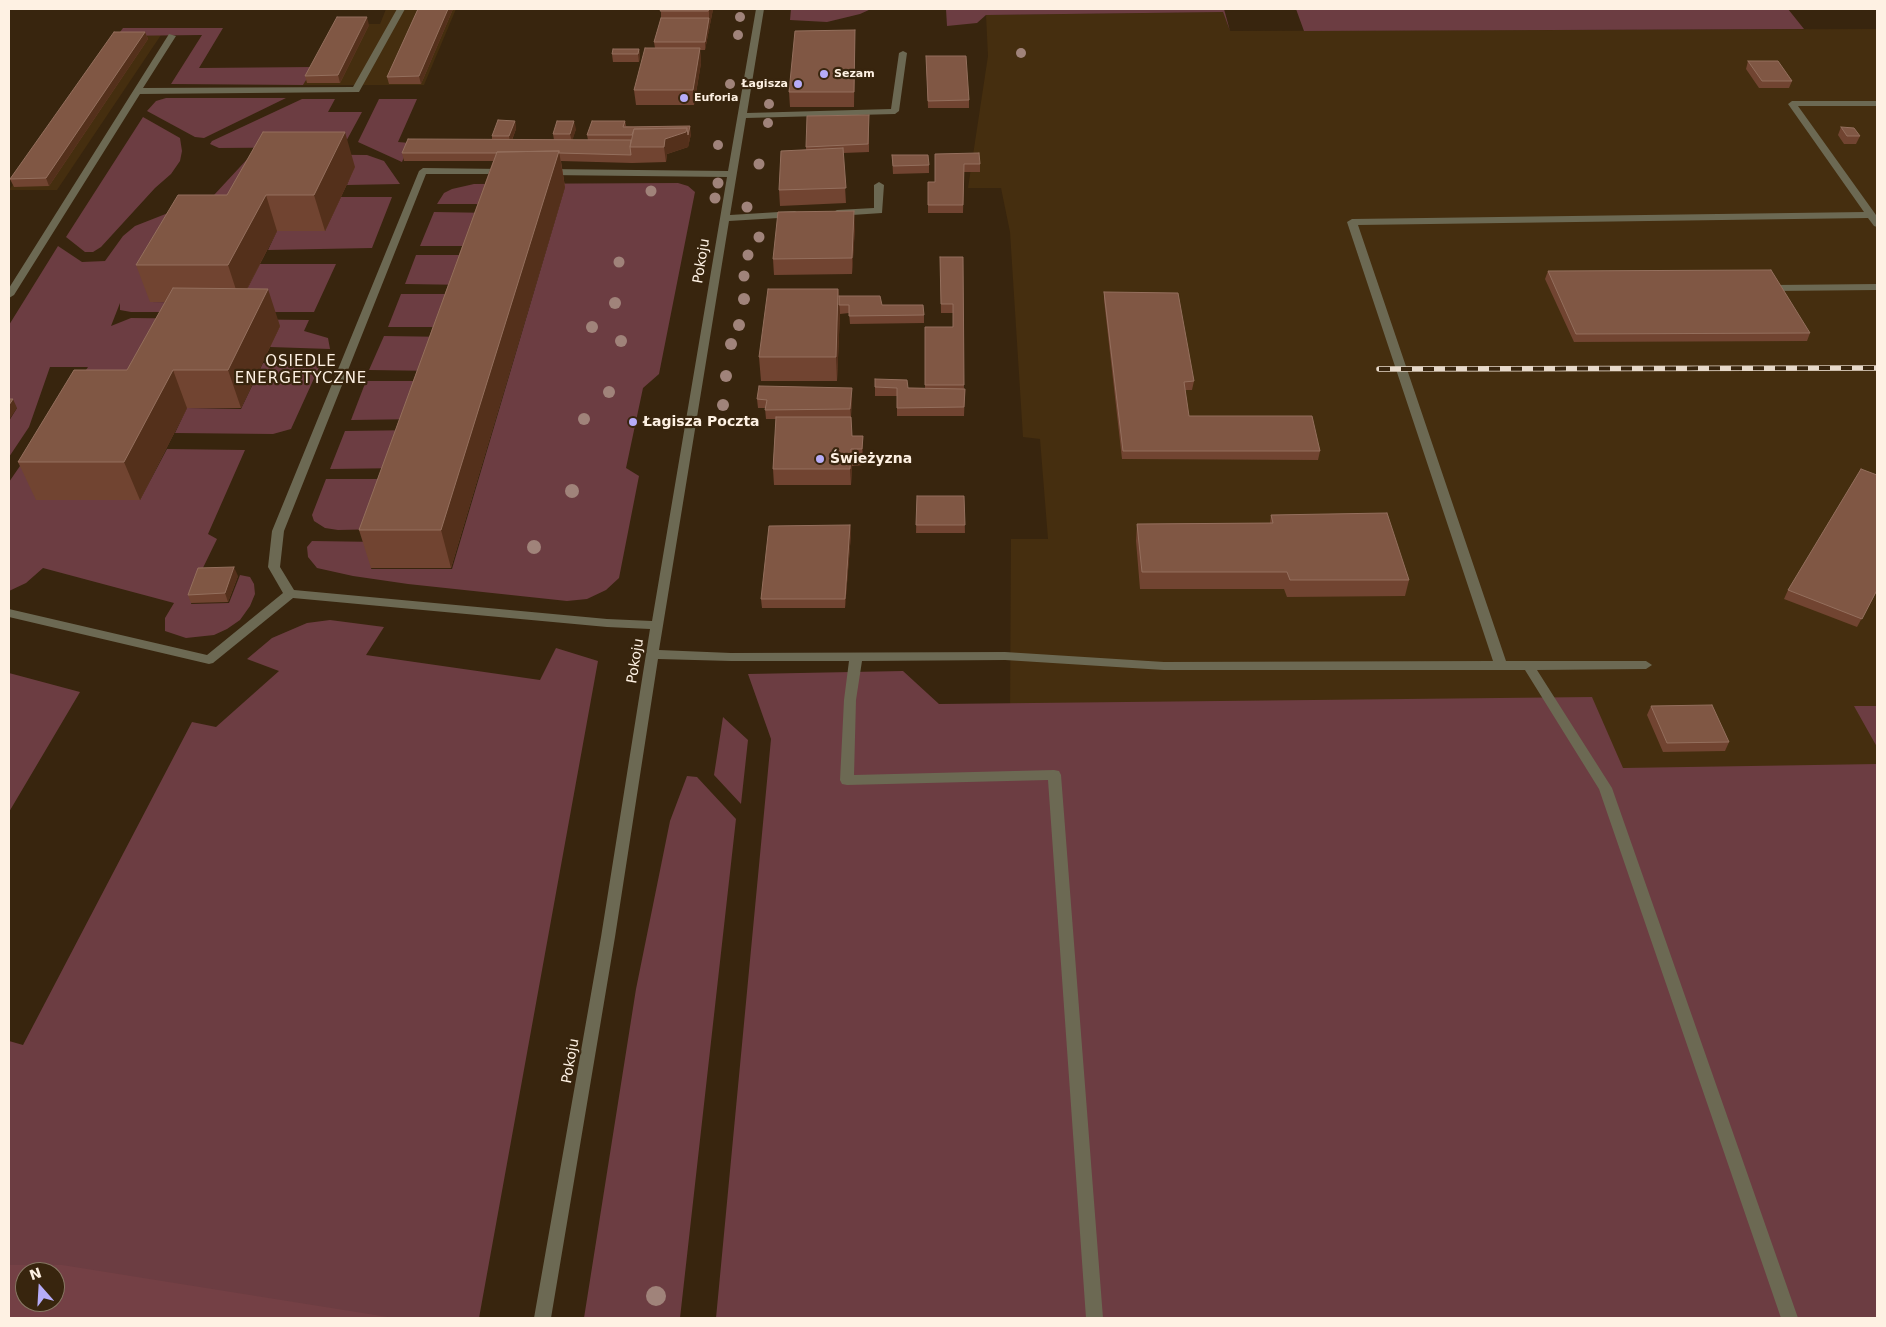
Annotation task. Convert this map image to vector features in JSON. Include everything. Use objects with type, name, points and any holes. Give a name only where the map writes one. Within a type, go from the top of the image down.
[{"type":"street","points":[[136,91],[356,90],[400,9]]},
{"type":"street","name":"Pokoju","points":[[542,1318],[608,937],[657,625],[760,9]]},
{"type":"street","points":[[9,295],[172,36]]},
{"type":"street","points":[[742,116],[895,110],[904,53]]},
{"type":"street","points":[[1877,104],[1792,104],[1877,224]]},
{"type":"street","points":[[290,594],[274,567],[278,531],[423,171],[513,172]]},
{"type":"street","points":[[533,172],[732,174]]},
{"type":"street","points":[[830,213],[879,211],[879,185]]},
{"type":"street","points":[[725,218],[810,214]]},
{"type":"street","points":[[1501,665],[1352,222],[1870,216]]},
{"type":"street","points":[[1775,288],[1877,288]]},
{"type":"street","points":[[9,613],[209,660],[290,594],[607,623],[657,625]]},
{"type":"street","points":[[653,654],[731,657],[1005,656],[1164,666],[1646,664]]},
{"type":"street","points":[[856,657],[850,700],[847,780],[1054,775],[1094,1318]]},
{"type":"street","points":[[1528,665],[1605,788],[1790,1318]]},
{"type":"shaded area","points":[[386,9],[456,9],[424,85],[303,85],[338,24],[380,24]]},
{"type":"shaded area","points":[[791,9],[871,9],[860,14],[827,22],[790,20]]},
{"type":"shaded area","points":[[946,9],[1224,9],[1230,31],[1223,12],[986,15],[977,23],[947,26]]},
{"type":"shaded area","points":[[1296,9],[1788,9],[1804,29],[1304,31]]},
{"type":"shaded area","points":[[1223,12],[1230,31],[1877,29],[1877,1318],[773,1318],[1010,716],[1011,539],[1048,539],[1040,439],[1023,437],[1010,232],[1001,188],[968,188],[988,56],[986,15]]},
{"type":"shaded area","points":[[123,28],[223,28],[199,68],[314,67],[303,85],[171,84],[202,35],[117,36]]},
{"type":"shaded area","points":[[161,35],[57,190],[9,190],[117,36]]},
{"type":"shaded area","points":[[166,98],[286,98],[204,138],[195,137],[147,111],[156,101]]},
{"type":"shaded area","points":[[302,99],[335,99],[328,112],[362,112],[343,147],[219,148],[210,144],[212,141]]},
{"type":"shaded area","points":[[379,99],[417,99],[398,142],[410,143],[402,162],[358,142]]},
{"type":"shaded area","points":[[143,117],[180,138],[182,151],[180,161],[171,174],[155,188],[101,247],[93,252],[85,252],[66,237]]},
{"type":"shaded area","points":[[252,154],[367,155],[384,161],[400,184],[347,185],[354,168],[150,302],[240,303],[260,264],[336,264],[314,312],[131,312],[120,310],[120,303],[111,326],[131,318],[309,320],[304,331],[328,338],[330,349],[270,347],[280,326],[37,500],[140,500],[167,449],[245,450],[208,534],[217,539],[199,576],[191,604],[229,603],[240,575],[250,577],[254,584],[255,594],[250,606],[240,620],[227,629],[214,635],[186,638],[165,631],[165,618],[174,603],[43,568],[26,583],[9,591],[9,482],[88,367],[50,367],[29,427],[9,457],[9,421],[17,408],[9,408],[9,325],[58,246],[82,262],[105,261],[123,236],[135,226],[214,195]]},
{"type":"shaded area","points":[[678,183],[688,186],[695,192],[659,374],[643,388],[626,468],[639,476],[619,578],[606,590],[587,599],[567,601],[408,584],[353,576],[317,568],[308,557],[307,547],[312,541],[380,542],[371,569],[452,569],[565,187],[497,204],[437,204],[444,193],[452,189],[474,184]]},
{"type":"shaded area","points":[[341,197],[392,197],[372,248],[268,250],[277,231],[325,231]]},
{"type":"shaded area","points":[[434,212],[494,213],[483,246],[420,246]]},
{"type":"shaded area","points":[[416,255],[479,255],[469,285],[405,284]]},
{"type":"shaded area","points":[[401,294],[466,294],[454,327],[388,327]]},
{"type":"shaded area","points":[[384,336],[451,337],[439,371],[369,370]]},
{"type":"shaded area","points":[[263,363],[321,363],[291,429],[273,434],[175,433],[187,408],[241,409]]},
{"type":"shaded area","points":[[366,381],[436,381],[422,419],[351,420]]},
{"type":"shaded area","points":[[419,430],[405,468],[330,469],[345,431]]},
{"type":"shaded area","points":[[326,479],[402,479],[384,529],[338,530],[325,528],[314,521],[312,515]]},
{"type":"shaded area","points":[[330,620],[384,627],[366,655],[540,680],[556,648],[598,661],[479,1318],[9,1318],[9,1041],[23,1045],[192,722],[216,727],[279,671],[247,659],[272,638],[307,623]]},
{"type":"shaded area","points":[[903,671],[939,704],[1592,697],[1623,768],[1877,764],[1877,1318],[716,1318],[771,739],[748,674]]},
{"type":"shaded area","points":[[9,673],[80,692],[9,812]]},
{"type":"shaded area","points":[[1854,706],[1877,706],[1877,747]]},
{"type":"shaded area","points":[[723,717],[748,740],[741,804],[714,775]]},
{"type":"shaded area","points":[[687,776],[697,777],[736,819],[680,1318],[584,1318],[636,989],[670,821]]},
{"type":"shaded area","points":[[9,1265],[15,1265],[15,1312],[65,1312],[65,1265],[394,1318],[9,1318]]},
{"type":"building","points":[[418,9],[448,9],[419,76],[387,77]]},
{"type":"building","points":[[661,9],[709,9],[708,11],[660,11]]},
{"type":"building","points":[[337,17],[367,17],[338,75],[305,76]]},
{"type":"building","points":[[661,18],[709,18],[705,42],[654,42]]},
{"type":"building","points":[[855,30],[854,92],[789,92],[795,31]]},
{"type":"building","points":[[114,32],[145,32],[46,178],[10,179]]},
{"type":"building","points":[[645,48],[700,48],[693,90],[634,90]]},
{"type":"building","points":[[613,49],[639,49],[638,54],[612,54]]},
{"type":"building","points":[[926,56],[966,56],[969,100],[928,101]]},
{"type":"building","points":[[1748,61],[1778,61],[1792,81],[1762,81]]},
{"type":"building","points":[[869,115],[868,144],[806,147],[807,116]]},
{"type":"building","points":[[498,120],[515,121],[509,136],[492,136]]},
{"type":"building","points":[[557,121],[574,121],[570,134],[553,134]]},
{"type":"building","points":[[592,121],[625,121],[623,127],[690,126],[688,135],[687,128],[634,129],[632,135],[587,135]]},
{"type":"building","points":[[1841,127],[1854,128],[1860,136],[1847,136]]},
{"type":"building","points":[[687,128],[686,132],[665,139],[664,147],[630,147],[634,129]]},
{"type":"building","points":[[263,132],[345,132],[314,195],[266,195],[228,265],[136,265],[178,195],[227,195]]},
{"type":"building","points":[[408,139],[631,140],[631,155],[559,153],[559,151],[402,153]]},
{"type":"building","points":[[843,148],[846,188],[779,190],[781,151]]},
{"type":"building","points":[[559,151],[441,530],[359,530],[497,152]]},
{"type":"building","points":[[979,153],[980,164],[964,164],[963,205],[928,205],[928,182],[935,182],[935,154]]},
{"type":"building","points":[[892,155],[928,155],[929,165],[893,166]]},
{"type":"building","points":[[854,211],[852,258],[773,259],[778,212]]},
{"type":"building","points":[[940,257],[963,257],[964,385],[925,385],[925,327],[953,327],[953,304],[941,304]]},
{"type":"building","points":[[1771,270],[1810,333],[1576,334],[1548,271]]},
{"type":"building","points":[[173,288],[268,289],[228,370],[173,370],[124,462],[18,462],[74,370],[127,370]]},
{"type":"building","points":[[768,289],[838,289],[836,357],[759,357]]},
{"type":"building","points":[[1104,292],[1178,293],[1194,381],[1184,382],[1189,416],[1312,416],[1320,451],[1123,451]]},
{"type":"building","points":[[839,296],[880,296],[882,305],[923,305],[924,315],[849,316],[849,305],[839,305]]},
{"type":"building","points":[[875,379],[907,380],[908,388],[965,389],[964,407],[897,408],[897,388],[875,387]]},
{"type":"building","points":[[759,386],[852,388],[850,409],[765,410],[767,400],[757,399]]},
{"type":"building","name":"Świeżyzna","points":[[776,417],[851,417],[852,436],[863,436],[862,449],[851,449],[850,469],[773,469]]},
{"type":"building","points":[[1861,469],[1877,475],[1877,590],[1862,619],[1788,590]]},
{"type":"building","points":[[917,496],[964,496],[965,525],[916,525]]},
{"type":"building","points":[[1387,513],[1409,580],[1290,580],[1287,572],[1142,572],[1137,524],[1273,523],[1271,515]]},
{"type":"building","points":[[850,525],[845,599],[761,599],[769,526]]},
{"type":"building","points":[[234,567],[225,593],[188,595],[198,568]]},
{"type":"building","points":[[1712,705],[1729,742],[1667,743],[1651,706]]},
{"type":"railway","points":[[1379,369],[1877,368]]},
{"type":"place","name":"Sezam","points":[[824,74]]},
{"type":"place","name":"Łagisza","points":[[798,84]]},
{"type":"place","name":"Euforia","points":[[684,98]]},
{"type":"place","name":"Łagisza Poczta","points":[[633,422]]},
{"type":"place","name":"Świeżyzna","points":[[820,459]]},
{"type":"district","name":"OSIEDLE ENERGETYCZNE","points":[[301,370]]}]
